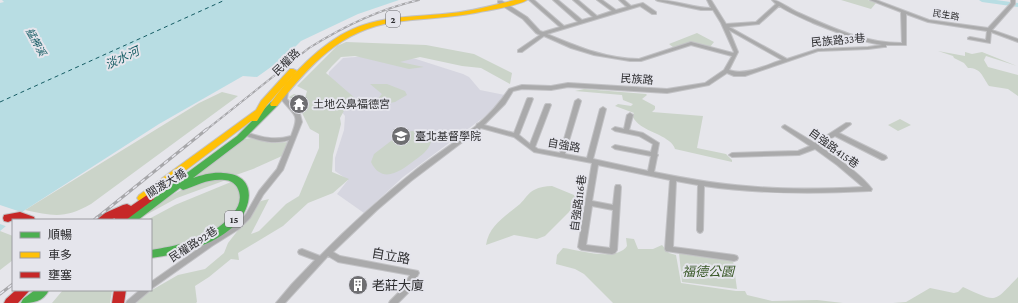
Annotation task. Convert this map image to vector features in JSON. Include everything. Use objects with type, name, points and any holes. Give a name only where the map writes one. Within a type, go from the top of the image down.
[{"type":"main road","name":"民權路","points":[[120,219],[227,141],[254,118],[279,85],[310,55],[335,36],[354,26],[385,17],[413,13],[456,11],[524,0]]},
{"type":"main road","name":"民權路","points":[[132,219],[158,198],[245,134],[265,114],[304,68],[338,40],[364,27],[400,18],[456,15],[505,2]]},
{"type":"main road","points":[[102,219],[137,202],[259,111]]},
{"type":"main road","name":"關渡大橋","points":[[141,213],[174,190],[190,182],[207,177],[223,176],[234,179],[241,184],[244,192],[245,200],[241,211],[233,220],[216,232],[179,250],[152,254]]},
{"type":"main road","points":[[8,218],[20,216],[28,219]]},
{"type":"main road","points":[[10,303],[23,291]]},
{"type":"main road","points":[[18,303],[31,291]]},
{"type":"main road","points":[[27,303],[42,291]]},
{"type":"main road","points":[[33,303],[46,291]]},
{"type":"main road","points":[[118,303],[120,291]]},
{"type":"street","points":[[531,0],[562,27]]},
{"type":"street","points":[[555,0],[580,21]]},
{"type":"street","points":[[575,0],[596,17]]},
{"type":"street","points":[[599,0],[614,11]]},
{"type":"street","points":[[621,0],[630,7]]},
{"type":"street","points":[[658,0],[701,9],[714,9]]},
{"type":"street","points":[[505,2],[525,18],[534,29],[579,50],[617,58],[639,60],[691,43],[735,55],[736,52],[709,0]]},
{"type":"street","points":[[774,0],[800,16],[818,22],[853,38],[884,44],[904,44],[903,11]]},
{"type":"street","name":"民生路","points":[[872,0],[928,21],[989,30],[1018,41]]},
{"type":"street","points":[[970,38],[988,42],[989,30],[1012,3]]},
{"type":"street","points":[[520,51],[543,34],[614,11],[641,4],[654,13]]},
{"type":"street","points":[[723,26],[757,23],[779,4]]},
{"type":"street","points":[[723,26],[786,60]]},
{"type":"street","name":"民族路33巷","points":[[726,71],[734,74],[745,74],[818,50],[868,48],[893,44]]},
{"type":"street","name":"民族路","points":[[479,125],[498,109],[511,90],[522,87],[551,88],[568,85],[584,85],[667,91],[707,84],[726,71],[735,55]]},
{"type":"street","name":"民權路","points":[[284,159],[298,125],[299,118],[284,99],[285,90]]},
{"type":"street","points":[[516,136],[530,99]]},
{"type":"street","points":[[562,156],[578,101]]},
{"type":"street","points":[[532,147],[548,105]]},
{"type":"street","name":"自強路116巷","points":[[603,109],[592,161],[582,248],[613,250],[617,208]]},
{"type":"street","points":[[626,131],[630,115]]},
{"type":"street","points":[[732,154],[799,153],[815,146],[848,124]]},
{"type":"street","points":[[280,303],[327,252],[409,178],[479,125]]},
{"type":"street","name":"自強路","points":[[479,125],[516,136],[541,152],[701,183],[731,187],[805,191],[869,189]]},
{"type":"street","name":"自強路415巷","points":[[785,127],[815,146],[860,180],[869,189]]},
{"type":"street","points":[[615,129],[641,134],[656,143],[651,173]]},
{"type":"street","points":[[245,134],[267,141],[278,141],[293,137]]},
{"type":"street","points":[[834,134],[884,158]]},
{"type":"street","points":[[615,147],[655,154]]},
{"type":"street","name":"民權路92巷","points":[[152,285],[210,244],[237,227],[248,216],[262,193],[280,170],[284,159]]},
{"type":"street","points":[[673,178],[669,249],[734,258]]},
{"type":"street","points":[[700,230],[701,183]]},
{"type":"street","points":[[588,203],[617,208],[618,187]]},
{"type":"street","points":[[302,252],[320,259]]},
{"type":"street","name":"自立路","points":[[327,252],[338,259],[415,273],[405,291],[393,303]]},
{"type":"street","points":[[130,303],[144,291]]},
{"type":"shaded area","name":"臺北基督學院","points":[[380,55],[416,59],[463,74],[469,77],[480,90],[505,95],[495,109],[403,177],[364,213],[337,194],[348,180],[335,171],[335,158],[344,130],[345,116],[333,100],[327,86],[329,72],[343,58]]},
{"type":"green space","points":[[841,0],[868,0],[876,3],[871,9]]},
{"type":"green space","points":[[697,33],[714,42],[710,47],[692,43],[674,48],[669,44]]},
{"type":"green space","points":[[346,42],[426,45],[474,54],[512,73],[510,84],[481,68],[462,66],[420,57],[400,62],[424,67],[409,69],[355,56],[341,57],[326,73],[356,99],[375,102],[382,94],[370,84],[387,84],[405,91],[407,95],[395,102],[374,106],[354,106],[345,109],[340,118],[341,124],[333,155],[332,172],[349,179],[333,193],[308,203],[283,226],[238,253],[239,260],[231,259],[209,277],[195,286],[196,303],[137,303],[138,298],[178,275],[205,269],[224,253],[228,243],[261,201],[269,199],[251,234],[259,231],[286,204],[299,196],[319,148],[319,134],[310,129],[298,105],[289,97],[294,94],[305,98],[307,91],[297,86],[337,46]]},
{"type":"green space","points":[[938,51],[965,56],[965,52],[972,54],[982,52],[1017,66],[986,56],[984,60],[988,67],[1018,75],[1018,96],[1008,89],[989,86],[979,71],[968,68],[964,63],[953,56]]},
{"type":"green space","points":[[584,89],[646,94],[647,95],[642,99],[655,106],[655,109],[652,112],[703,116],[697,148],[726,154],[732,162],[675,149],[669,141],[638,124],[632,115],[634,113],[615,106],[618,104],[631,106],[633,104],[623,100],[622,95],[575,91]]},
{"type":"green space","points":[[222,92],[238,96],[91,204],[74,212],[59,215],[43,214],[25,210],[199,103]]},
{"type":"green space","points":[[900,119],[911,125],[898,131],[888,125]]},
{"type":"green space","points":[[418,131],[428,136],[431,142],[428,148],[420,156],[398,172],[386,174],[375,169],[371,162],[374,154],[400,134]]},
{"type":"green space","points":[[253,138],[271,143],[289,142],[282,156],[253,169],[236,175],[221,173],[189,180],[243,139]]},
{"type":"green space","points":[[210,179],[226,180],[177,198],[146,215],[176,193],[192,185]]},
{"type":"green space","points":[[231,182],[238,188],[240,201],[238,208],[228,222],[195,241],[152,250],[152,219],[149,219],[175,205]]},
{"type":"green space","points":[[552,186],[574,195],[577,200],[569,212],[545,236],[537,239],[514,235],[486,245],[494,226],[520,204],[530,193],[540,187]]},
{"type":"green space","points":[[0,231],[12,236],[12,261],[0,270]]},
{"type":"green space","points":[[626,238],[634,239],[638,249],[653,249],[662,245],[669,253],[676,255],[681,283],[745,291],[747,295],[772,301],[817,300],[843,303],[613,303],[584,274],[575,269],[556,264],[557,255],[563,248],[597,254],[615,253],[622,251],[627,246]]},
{"type":"green space","name":"福德公園","points":[[679,253],[733,260],[737,289],[682,282]]},
{"type":"green space","points":[[1018,277],[1018,303],[893,303],[906,302],[930,288],[954,293],[958,292],[963,287],[983,296],[994,298],[1004,292]]},
{"type":"green space","points":[[62,291],[112,291],[110,303],[52,303]]},
{"type":"water","points":[[2,0],[399,0],[358,14],[301,41],[285,57],[257,77],[243,76],[159,124],[25,210],[14,219],[12,219],[12,221],[0,231],[0,3],[4,2]]},
{"type":"pier","points":[[0,205],[24,213],[17,219],[12,219],[12,224],[8,227],[0,224]]},
{"type":"waterway","points":[[982,0],[1018,5]]},
{"type":"ferry route","points":[[0,102],[225,0]]},
{"type":"railway","points":[[206,130],[309,48],[335,32],[376,13],[419,0]]},
{"type":"railway","points":[[95,219],[207,129]]},
{"type":"railway","points":[[0,294],[12,285]]},
{"type":"traffic: fast","points":[[132,219],[240,138],[274,104]]},
{"type":"traffic: fast","points":[[152,254],[175,250],[200,242],[212,236],[232,221],[240,212],[244,204],[243,189],[238,182],[232,178],[216,176],[198,180],[183,186]]},
{"type":"traffic: fast","points":[[27,303],[42,291]]},
{"type":"traffic: slow","points":[[274,104],[314,59],[343,37],[356,30],[383,22],[410,18],[462,14],[524,0]]},
{"type":"traffic: slow","points":[[254,119],[264,103],[293,71]]},
{"type":"traffic: slow","points":[[142,198],[257,112]]},
{"type":"traffic: jam","points":[[120,219],[150,197]]},
{"type":"traffic: jam","points":[[102,219],[127,208]]},
{"type":"traffic: jam","points":[[8,218],[20,216],[28,219]]},
{"type":"traffic: jam","points":[[10,303],[23,291]]},
{"type":"traffic: jam","points":[[118,303],[120,291]]},
{"type":"place","name":"土地公鼻福德宮","points":[[299,104]]},
{"type":"place","name":"臺北基督學院","points":[[401,136]]},
{"type":"place","name":"老莊大廈","points":[[358,285]]},
{"type":"water label","name":"艋舺溪","points":[[36,42]]},
{"type":"water label","name":"淡水河","points":[[122,58]]}]
